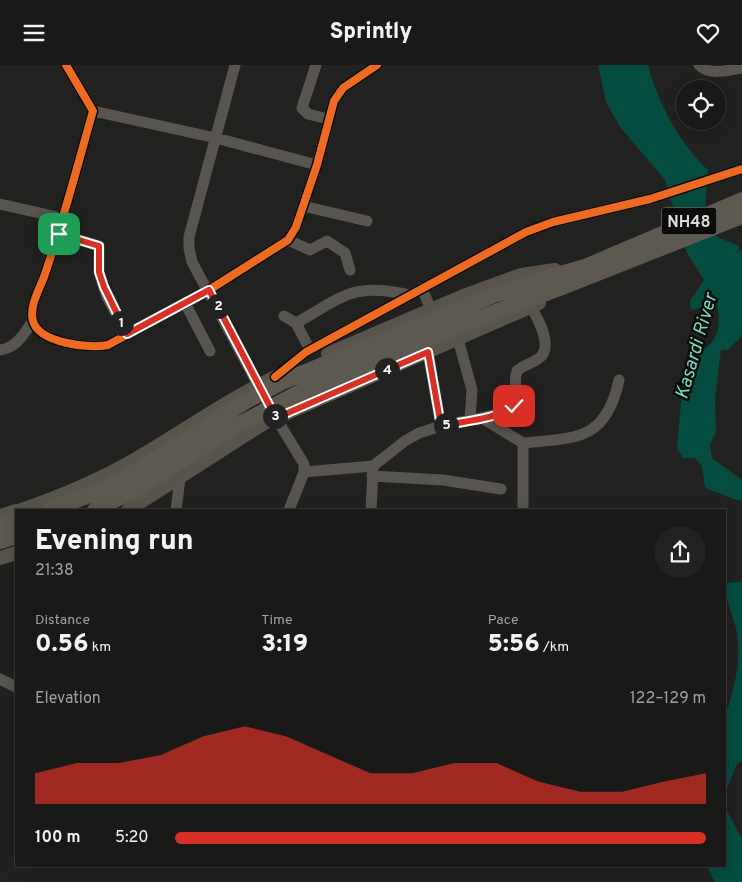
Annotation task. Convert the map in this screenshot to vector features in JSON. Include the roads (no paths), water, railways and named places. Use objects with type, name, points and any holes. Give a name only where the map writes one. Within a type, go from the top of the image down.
[{"type":"highway","name":"NH48","points":[[53,509],[95,493],[142,468],[246,401],[284,381],[492,296],[559,281],[587,272],[736,210]]},
{"type":"highway","name":"NH48","points":[[97,509],[138,488],[238,425],[302,391],[456,327],[559,281]]},
{"type":"highway","points":[[0,526],[15,521]]},
{"type":"highway","points":[[0,541],[15,537]]},
{"type":"main road","points":[[130,509],[180,479],[264,423],[531,307],[587,272]]},
{"type":"main road","points":[[23,509],[77,490],[136,459],[234,398],[275,377],[431,310],[521,275],[587,272]]},
{"type":"main road","points":[[0,517],[15,511]]},
{"type":"main road","points":[[0,559],[15,553]]},
{"type":"street","points":[[66,65],[93,111],[59,234],[33,308],[33,321],[36,329],[43,334],[83,347],[108,345],[209,290],[288,240],[293,235],[317,165],[328,119],[337,95],[377,65]]},
{"type":"street","points":[[234,65],[190,237],[189,249],[192,262],[209,290],[276,418],[301,456],[304,472],[289,509]]},
{"type":"street","points":[[316,65],[302,108],[308,114],[328,119]]},
{"type":"street","points":[[699,65],[707,71],[742,68]]},
{"type":"street","points":[[93,111],[216,138],[317,165]]},
{"type":"street","points":[[275,377],[310,350],[526,232],[553,222],[650,199],[740,170]]},
{"type":"street","points":[[0,204],[62,218]]},
{"type":"street","points":[[303,206],[367,221]]},
{"type":"street","points":[[59,234],[99,246],[99,272],[104,287],[127,334]]},
{"type":"street","points":[[288,240],[310,250],[327,241],[345,253],[350,270]]},
{"type":"street","points":[[422,288],[431,310]]},
{"type":"street","points":[[296,323],[352,292],[382,289],[410,295]]},
{"type":"street","points":[[184,303],[210,351]]},
{"type":"street","points":[[370,509],[373,471],[405,441],[441,426],[482,418],[507,411],[514,406],[517,371],[540,358],[543,354],[544,338],[541,324],[531,307]]},
{"type":"street","points":[[284,316],[296,323],[310,350]]},
{"type":"street","points":[[0,350],[11,347],[18,342],[33,321]]},
{"type":"street","points":[[458,339],[472,390],[470,419]]},
{"type":"street","points":[[428,352],[441,426]]},
{"type":"street","points":[[482,418],[523,443],[579,437],[592,431],[609,411],[620,380]]},
{"type":"street","points":[[523,443],[523,509]]},
{"type":"street","points":[[304,472],[373,471],[501,489]]},
{"type":"street","points":[[176,509],[180,479]]},
{"type":"street","points":[[0,679],[15,686]]},
{"type":"water label","name":"Kasardi River","points":[[695,346]]}]
